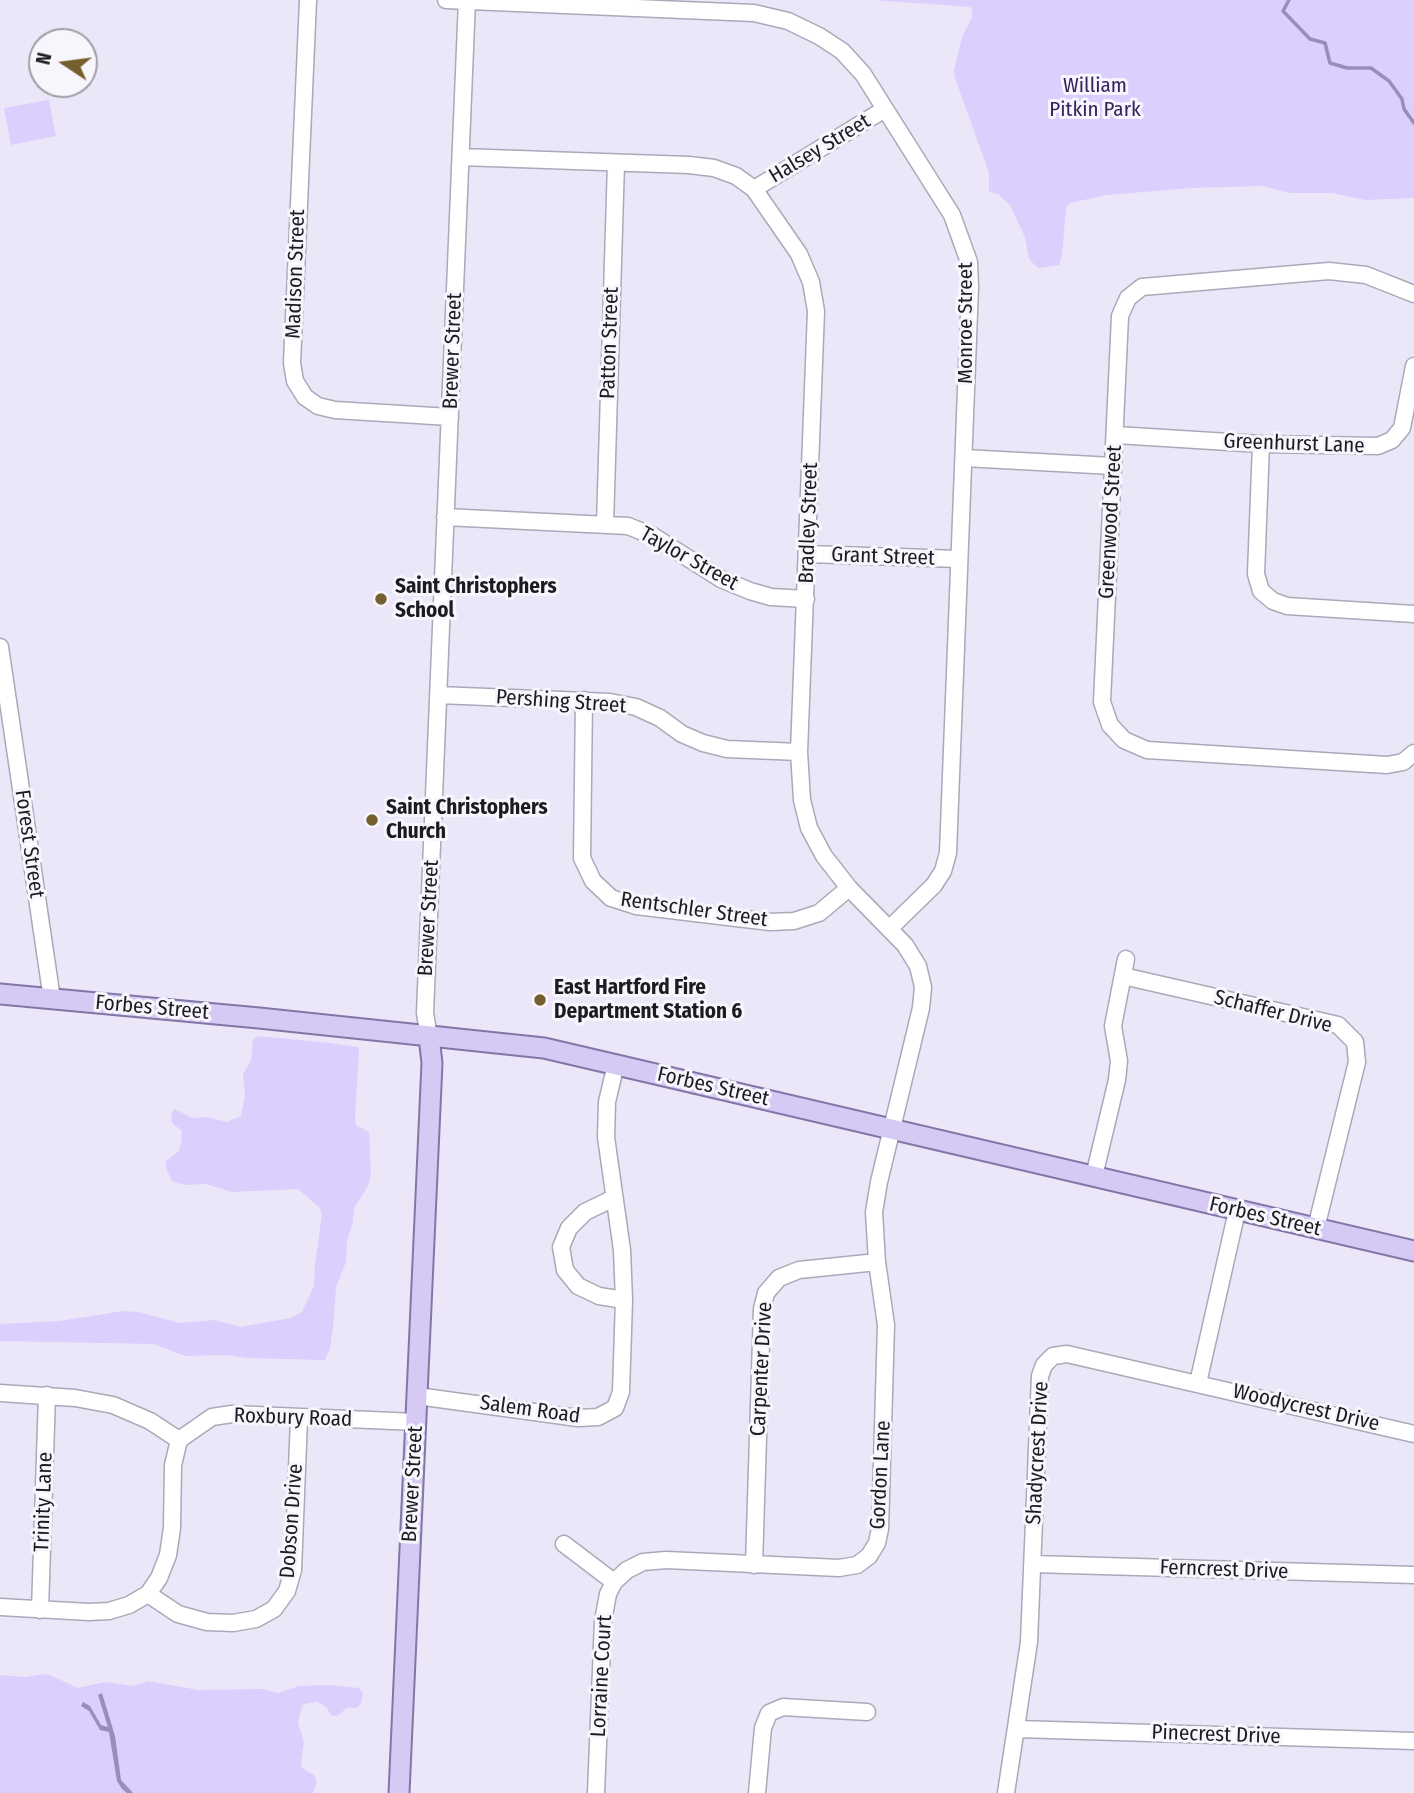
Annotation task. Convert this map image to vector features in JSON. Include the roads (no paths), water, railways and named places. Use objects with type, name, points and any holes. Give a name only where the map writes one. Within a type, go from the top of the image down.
[{"type":"main road","name":"Forbes Street","points":[[0,994],[531,1046],[1414,1251]]},
{"type":"main road","name":"Brewer Street","points":[[399,1793],[432,1063],[429,1037]]},
{"type":"street","name":"Madison Street","points":[[308,0],[292,363],[295,381],[305,397],[318,406],[335,411],[450,417]]},
{"type":"street","name":"Monroe Street","points":[[446,0],[754,13],[788,21],[842,51],[863,74],[952,215],[969,262],[970,287],[948,853],[943,871],[934,885],[889,929]]},
{"type":"street","name":"Brewer Street","points":[[429,1037],[425,1013],[467,0]]},
{"type":"street","name":"Halsey Street","points":[[754,189],[885,109]]},
{"type":"street","name":"Bradley Street","points":[[461,157],[714,168],[736,176],[754,189],[799,254],[811,282],[816,311],[799,752],[802,800],[809,828],[824,856],[849,888],[905,945],[918,966],[923,986],[921,1008],[892,1129]]},
{"type":"street","name":"Patton Street","points":[[605,524],[616,163]]},
{"type":"street","name":"Greenwood Street","points":[[1414,294],[1366,275],[1329,271],[1142,287],[1128,298],[1120,317],[1102,702],[1110,725],[1124,740],[1147,750],[1387,765],[1403,762],[1414,753]]},
{"type":"street","name":"Greenhurst Lane","points":[[1116,435],[1261,444],[1378,446],[1392,440],[1402,428],[1414,366]]},
{"type":"street","points":[[1261,444],[1256,574],[1261,591],[1273,601],[1287,606],[1414,614]]},
{"type":"street","points":[[964,458],[1113,466]]},
{"type":"street","name":"Taylor Street","points":[[445,517],[628,526],[653,536],[721,579],[750,592],[771,597],[806,599]]},
{"type":"street","name":"Grant Street","points":[[808,554],[959,559]]},
{"type":"street","name":"Forest Street","points":[[0,647],[52,999]]},
{"type":"street","name":"Pershing Street","points":[[438,695],[610,702],[636,707],[660,718],[682,734],[727,749],[799,752]]},
{"type":"street","name":"Rentschler Street","points":[[584,700],[582,858],[593,881],[611,898],[649,907],[770,922],[794,921],[819,913],[849,888]]},
{"type":"street","points":[[1094,1176],[1117,1080],[1119,1061],[1113,1026],[1114,1009],[1126,959]]},
{"type":"street","name":"Schaffer Drive","points":[[1122,976],[1338,1026],[1355,1042],[1357,1062],[1316,1228]]},
{"type":"street","name":"Salem Road","points":[[417,1395],[578,1418],[598,1418],[615,1408],[621,1392],[624,1300],[622,1250],[606,1138],[607,1102],[616,1064]]},
{"type":"street","name":"Gordon Lane","points":[[614,1582],[627,1570],[643,1562],[666,1560],[839,1568],[858,1565],[869,1556],[877,1544],[880,1529],[886,1325],[877,1262],[874,1212],[892,1129]]},
{"type":"street","points":[[614,1198],[585,1212],[569,1228],[561,1247],[565,1270],[578,1286],[599,1296],[624,1300]]},
{"type":"street","points":[[1198,1383],[1237,1211]]},
{"type":"street","name":"Carpenter Drive","points":[[754,1565],[762,1309],[766,1293],[779,1278],[799,1270],[877,1262]]},
{"type":"street","name":"Shadycrest Drive","points":[[1006,1793],[1018,1729],[1029,1642],[1040,1377],[1044,1365],[1053,1356],[1067,1354],[1198,1383]]},
{"type":"street","name":"Woodycrest Drive","points":[[1198,1383],[1414,1434]]},
{"type":"street","points":[[0,1393],[47,1395],[114,1405],[150,1421],[179,1440],[173,1465],[172,1528],[168,1555],[159,1578],[148,1594],[129,1605],[109,1611],[0,1607]]},
{"type":"street","name":"Trinity Lane","points":[[40,1610],[47,1395]]},
{"type":"street","name":"Roxbury Road","points":[[179,1440],[212,1417],[232,1414],[416,1422]]},
{"type":"street","name":"Dobson Drive","points":[[148,1594],[178,1614],[208,1622],[233,1623],[256,1619],[274,1609],[287,1591],[293,1570],[299,1418]]},
{"type":"street","points":[[564,1544],[614,1582]]},
{"type":"street","name":"Ferncrest Drive","points":[[1033,1564],[1414,1575]]},
{"type":"street","name":"Lorraine Court","points":[[596,1793],[603,1620],[608,1594],[614,1582]]},
{"type":"street","points":[[757,1793],[763,1728],[769,1713],[783,1707],[867,1712]]},
{"type":"street","name":"Pinecrest Drive","points":[[1018,1729],[1414,1741]]},
{"type":"waterway","points":[[1289,0],[1283,11],[1310,39],[1325,43],[1330,63],[1347,68],[1371,68],[1389,81],[1414,123]]},
{"type":"place","name":"Saint Christophers School","points":[[381,599]]},
{"type":"place","name":"Saint Christophers Church","points":[[372,820]]},
{"type":"place","name":"East Hartford Fire Department Station 6","points":[[540,1000]]},
{"type":"park label","name":"William Pitkin Park","points":[[1095,98]]}]
